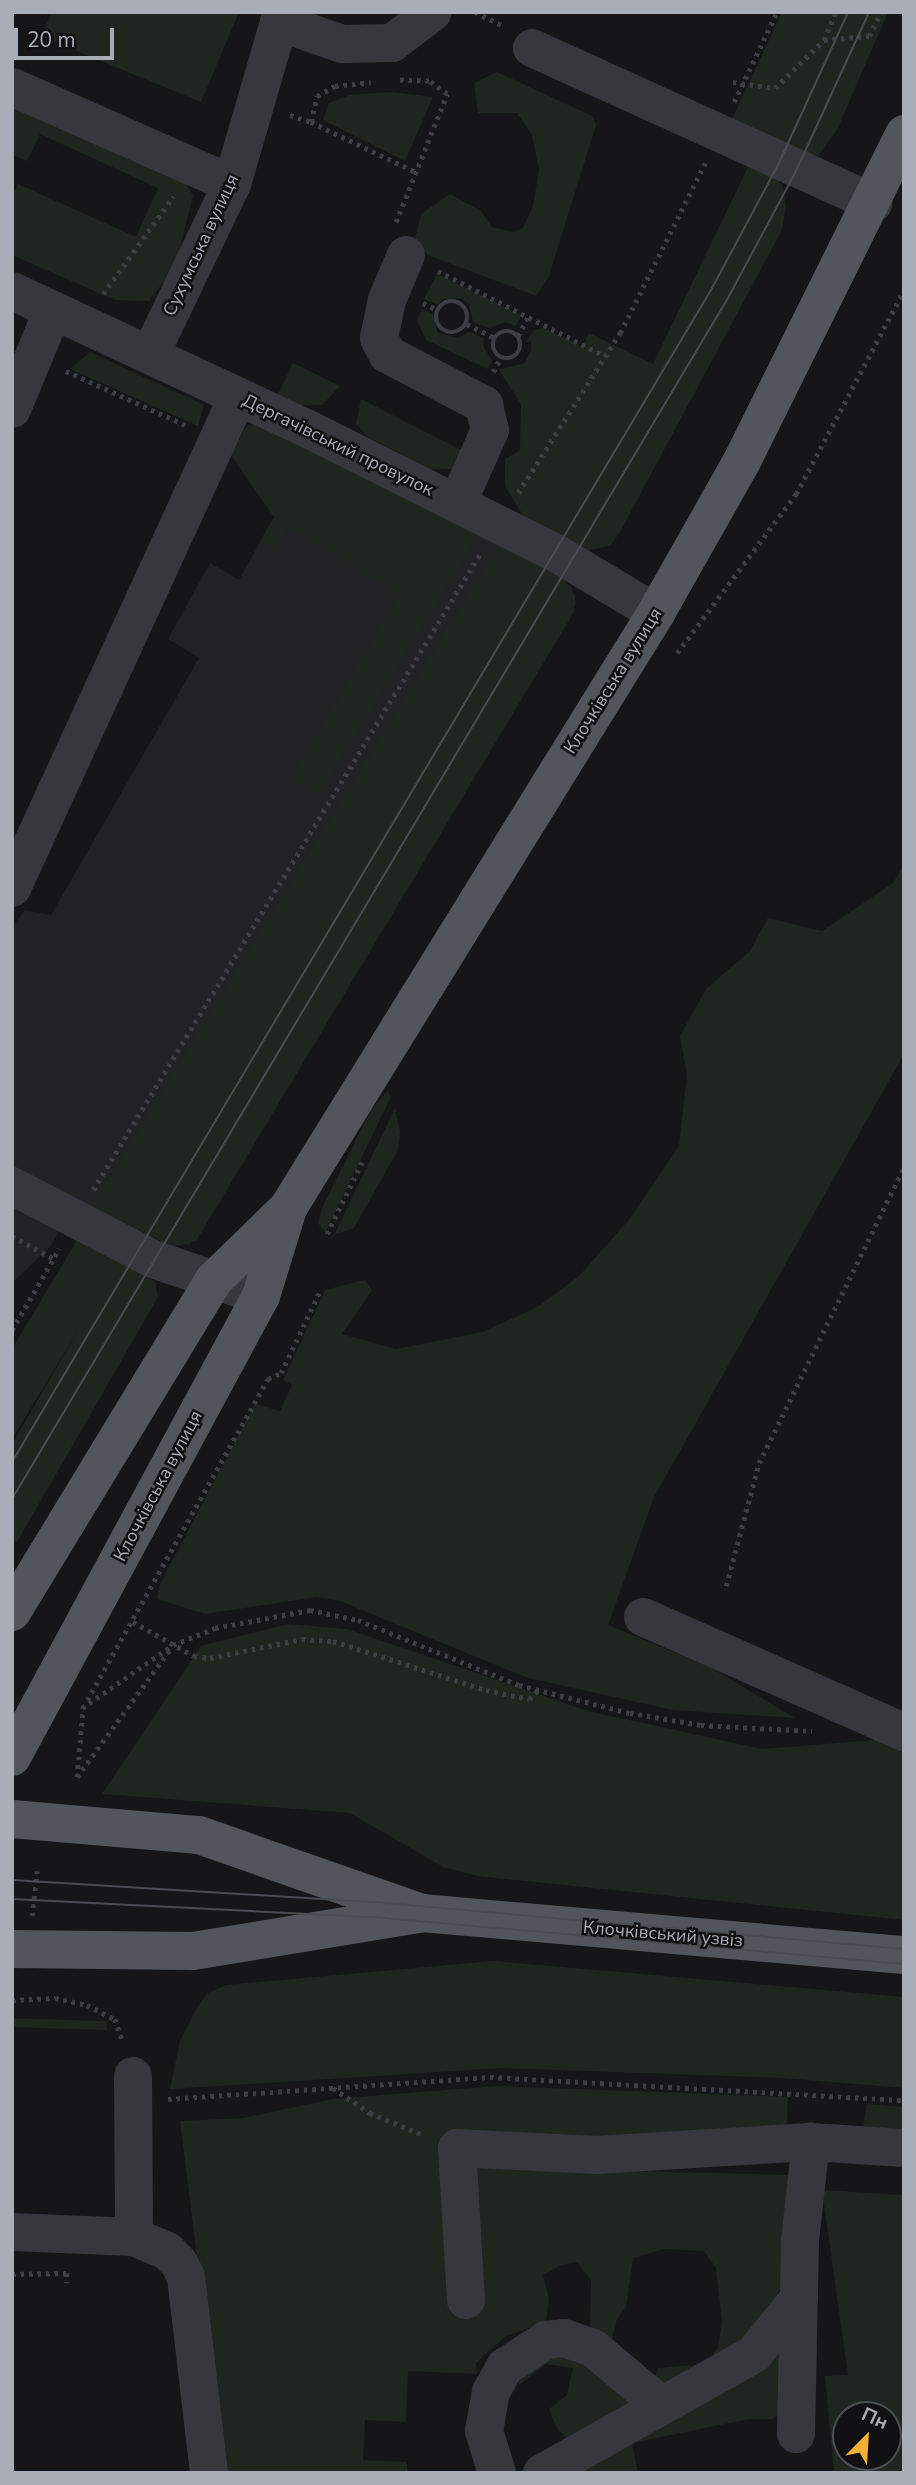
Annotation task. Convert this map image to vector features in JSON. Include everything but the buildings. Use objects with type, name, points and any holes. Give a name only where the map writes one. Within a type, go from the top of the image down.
[{"type":"main road","name":"Клочківська вулиця","points":[[12,1612],[214,1280],[288,1208],[656,613],[742,461],[873,203],[904,134]]},
{"type":"main road","name":"Клочківська вулиця","points":[[12,1757],[261,1296],[288,1208]]},
{"type":"main road","name":"Клочківський узвіз","points":[[12,1819],[199,1835],[422,1913],[904,1955]]},
{"type":"main road","name":"Клочківський узвіз","points":[[22,1937],[193,1951],[422,1913]]},
{"type":"street","points":[[280,17],[342,44],[392,43],[433,12]]},
{"type":"street","name":"Сухумська вулиця","points":[[150,355],[232,184],[280,17]]},
{"type":"street","points":[[532,48],[719,136],[873,203]]},
{"type":"street","points":[[12,86],[232,184]]},
{"type":"street","points":[[406,256],[387,300],[379,338],[387,354],[484,405],[490,430],[457,504]]},
{"type":"street","name":"Дергачівський провулок","points":[[12,291],[238,396],[457,504],[563,557],[656,613]]},
{"type":"street","points":[[12,409],[33,357],[67,316]]},
{"type":"street","points":[[16,872],[238,396]]},
{"type":"street","points":[[12,1186],[153,1259],[261,1296]]},
{"type":"street","points":[[643,1617],[904,1732]]},
{"type":"street","points":[[128,2059],[134,2237]]},
{"type":"street","points":[[796,2434],[799,2298],[811,2142]]},
{"type":"street","points":[[466,2300],[457,2148],[596,2155],[811,2142],[904,2148]]},
{"type":"street","points":[[12,2232],[134,2237],[167,2251],[186,2277],[209,2473]]},
{"type":"street","points":[[542,2473],[754,2354],[799,2298]]},
{"type":"street","points":[[497,2473],[484,2431],[491,2392],[505,2367],[546,2340],[564,2338],[593,2348],[661,2405]]},
{"type":"path","points":[[12,1330],[76,1219],[498,525],[603,355],[620,333],[719,136],[777,12]]},
{"type":"path","points":[[733,82],[775,88],[824,40],[836,12]]},
{"type":"path","points":[[824,40],[869,36],[881,12]]},
{"type":"path","points":[[394,80],[429,81],[446,94],[389,242],[406,256],[603,355]]},
{"type":"path","points":[[311,122],[317,96],[335,86],[382,81]]},
{"type":"path","points":[[256,104],[311,122],[416,172]]},
{"type":"path","points":[[67,316],[161,219],[190,165]]},
{"type":"path","points":[[674,657],[796,494],[904,290]]},
{"type":"path","points":[[457,301],[468,313],[467,324],[460,331],[445,331],[436,320],[438,310],[457,301]]},
{"type":"path","points":[[494,338],[497,355],[510,359],[520,349],[518,336],[528,316]]},
{"type":"path","points":[[467,324],[494,338]]},
{"type":"path","points":[[494,338],[505,331],[518,336]]},
{"type":"path","points":[[33,357],[218,440]]},
{"type":"path","points":[[327,1234],[369,1149]]},
{"type":"path","points":[[726,1586],[759,1463],[904,1167]]},
{"type":"path","points":[[12,1236],[54,1259]]},
{"type":"path","points":[[173,1644],[77,1777],[82,1708],[133,1622],[268,1378],[281,1373],[319,1293]]},
{"type":"path","points":[[82,1708],[173,1644],[228,1625],[310,1610],[332,1612],[538,1689],[701,1725],[816,1731]]},
{"type":"path","points":[[133,1622],[194,1656],[210,1658],[302,1639],[333,1641],[486,1690],[529,1699],[538,1689]]},
{"type":"path","points":[[22,1937],[37,1871]]},
{"type":"path","points":[[32,1988],[32,1998]]},
{"type":"path","points":[[12,2000],[55,1998],[103,2011],[120,2027],[128,2059]]},
{"type":"path","points":[[164,2099],[490,2077],[904,2100]]},
{"type":"path","points":[[334,2088],[370,2113],[457,2148]]},
{"type":"path","points":[[12,2274],[67,2273],[67,2283]]},
{"type":"shaded area","points":[[53,12],[239,12],[201,102],[40,36]]},
{"type":"shaded area","points":[[782,12],[888,12],[837,130],[819,155],[812,157],[732,119]]},
{"type":"shaded area","points":[[497,72],[592,116],[596,125],[549,276],[536,296],[428,255],[415,239],[421,214],[450,194],[481,211],[492,227],[513,232],[523,228],[533,206],[539,170],[532,135],[517,113],[478,113],[474,83]]},
{"type":"shaded area","points":[[392,92],[433,97],[405,161],[323,120],[329,103],[349,95]]},
{"type":"shaded area","points":[[12,98],[176,170],[193,195],[175,267],[149,301],[115,300],[12,255],[12,197],[18,184],[136,237],[158,188],[40,134],[27,161],[12,155]]},
{"type":"shaded area","points":[[748,167],[763,167],[782,184],[786,206],[782,230],[620,532],[611,545],[582,552],[524,517],[505,486],[505,459],[520,450],[521,404],[499,370],[525,363],[531,350],[531,342],[526,342],[534,330],[544,328],[582,347],[589,333],[653,364]]},
{"type":"shaded area","points":[[437,274],[521,315],[516,326],[505,322],[489,328],[473,322],[469,304],[461,298],[443,299],[438,305],[424,299]]},
{"type":"shaded area","points":[[421,309],[433,314],[438,333],[458,338],[469,332],[484,338],[483,346],[492,360],[488,369],[426,340],[417,321]]},
{"type":"shaded area","points":[[90,352],[204,405],[198,426],[70,369]]},
{"type":"shaded area","points":[[293,363],[340,386],[322,405],[300,405],[278,394]]},
{"type":"shaded area","points":[[361,399],[469,454],[453,469],[429,469],[367,436],[356,424]]},
{"type":"shaded area","points":[[255,423],[481,530],[318,795],[291,779],[400,594],[288,527],[275,549],[260,541],[274,517],[231,455],[246,427]]},
{"type":"shaded area","points":[[246,427],[502,541],[571,587],[576,603],[201,1233],[189,1245],[91,1206],[12,1166],[12,927],[25,910],[51,915],[199,658],[168,639],[210,563],[239,580],[274,517],[231,455]]},
{"type":"shaded area","points":[[502,541],[562,577],[575,595],[574,612],[196,1241],[173,1247],[91,1206]]},
{"type":"shaded area","points":[[904,864],[904,1054],[654,1497],[608,1625],[710,1667],[795,1718],[673,1710],[528,1678],[340,1601],[317,1597],[205,1614],[157,1599],[159,1586],[255,1404],[280,1411],[292,1385],[283,1380],[325,1290],[365,1280],[372,1290],[342,1334],[396,1349],[483,1332],[539,1306],[579,1276],[628,1221],[679,1146],[687,1075],[680,1036],[706,989],[750,951],[768,918],[822,931],[893,883]]},
{"type":"shaded area","points":[[388,1090],[391,1097],[325,1233],[318,1223],[322,1208],[371,1110]]},
{"type":"shaded area","points":[[395,1108],[400,1132],[398,1150],[354,1228],[334,1235]]},
{"type":"shaded area","points":[[12,1205],[60,1230],[50,1247],[12,1283]]},
{"type":"shaded area","points":[[77,1240],[155,1282],[158,1297],[17,1542],[12,1539],[12,1444],[79,1329],[12,1439],[12,1349]]},
{"type":"shaded area","points":[[289,1624],[347,1629],[588,1711],[762,1749],[876,1740],[904,1751],[904,1920],[477,1876],[443,1867],[350,1813],[102,1794],[201,1646]]},
{"type":"shaded area","points":[[493,1961],[904,1997],[904,2088],[783,2078],[503,2068],[170,2089],[180,2041],[198,2006],[208,1993],[226,1985]]},
{"type":"shaded area","points":[[12,2018],[107,2021],[107,2030],[12,2027]]},
{"type":"shaded area","points":[[496,2086],[788,2097],[786,2136],[471,2167],[793,2175],[786,2279],[753,2334],[685,2386],[654,2381],[658,2368],[707,2364],[718,2347],[722,2322],[716,2268],[704,2251],[664,2249],[633,2258],[626,2307],[617,2319],[611,2342],[590,2328],[591,2280],[577,2262],[561,2265],[543,2275],[549,2298],[546,2322],[506,2336],[476,2363],[477,2374],[408,2371],[406,2422],[365,2420],[363,2460],[407,2462],[407,2473],[224,2473],[180,2121],[243,2118],[333,2099]]},
{"type":"shaded area","points":[[867,2104],[904,2107],[904,2141],[863,2127]]},
{"type":"shaded area","points":[[822,2190],[904,2195],[904,2473],[834,2473],[902,2471],[902,2401],[832,2401],[832,2451],[825,2376],[848,2375]]},
{"type":"shaded area","points":[[777,2345],[787,2365],[784,2411],[773,2419],[749,2419],[632,2443],[638,2473],[561,2473],[569,2441],[556,2427],[549,2409],[567,2395],[573,2368],[546,2364],[519,2385],[517,2376],[543,2352],[587,2356],[636,2411]]},
{"type":"tram line","points":[[12,1462],[711,290],[779,163],[848,12]]},
{"type":"tram line","points":[[12,1499],[728,298],[796,171],[869,12]]},
{"type":"tram line","points":[[12,1880],[374,1902],[904,1949]]},
{"type":"tram line","points":[[12,1899],[373,1917],[904,1964]]}]
